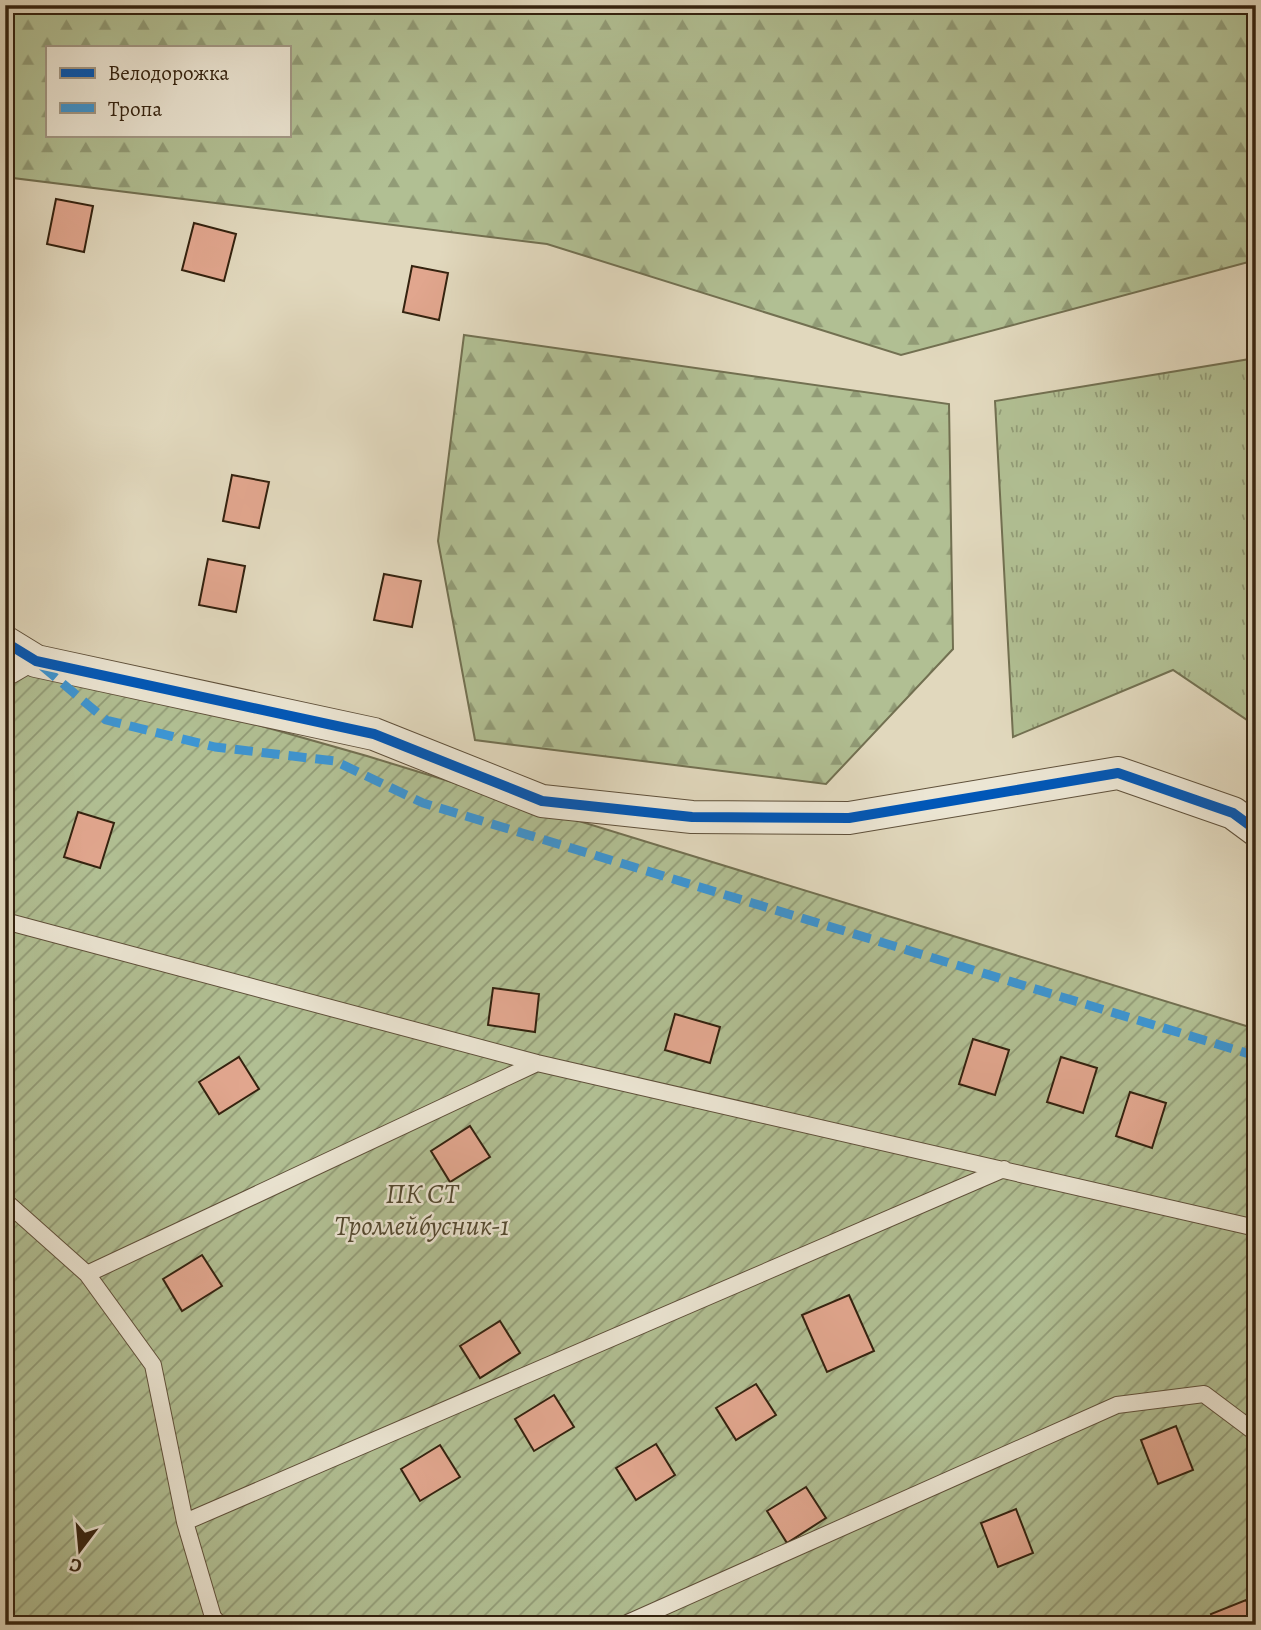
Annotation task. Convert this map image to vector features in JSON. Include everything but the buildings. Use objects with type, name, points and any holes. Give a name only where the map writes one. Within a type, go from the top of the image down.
[{"type":"street","points":[[5,642],[36,661],[373,734],[542,801],[692,817],[849,818],[1118,773],[1233,813],[1256,830]]},
{"type":"lane","points":[[5,679],[36,661]]},
{"type":"lane","points":[[5,921],[537,1063],[1256,1228]]},
{"type":"lane","points":[[87,1274],[537,1063]]},
{"type":"lane","points":[[184,1522],[1004,1169]]},
{"type":"lane","points":[[5,1201],[87,1274],[153,1365],[184,1522],[214,1617],[220,1625]]},
{"type":"lane","points":[[623,1625],[1117,1405],[1204,1394],[1256,1433]]},
{"type":"green space","points":[[5,5],[1256,5],[1256,260],[901,355],[547,244],[5,177]]},
{"type":"green space","points":[[464,335],[949,404],[953,649],[826,784],[475,740],[438,541]]},
{"type":"green space","points":[[1256,358],[1256,726],[1173,670],[1013,737],[995,401]]},
{"type":"green space","name":"ПК СТ Троллейбусник-1","points":[[5,653],[367,756],[1256,1029],[1256,1625],[5,1625]]},
{"type":"marked path","points":[[42,666],[106,720],[215,747],[335,761],[423,803],[1256,1056]]},
{"type":"cycle path","points":[[5,642],[36,661],[374,734],[542,801],[692,817],[849,818],[1118,773],[1233,813],[1256,830]]}]
